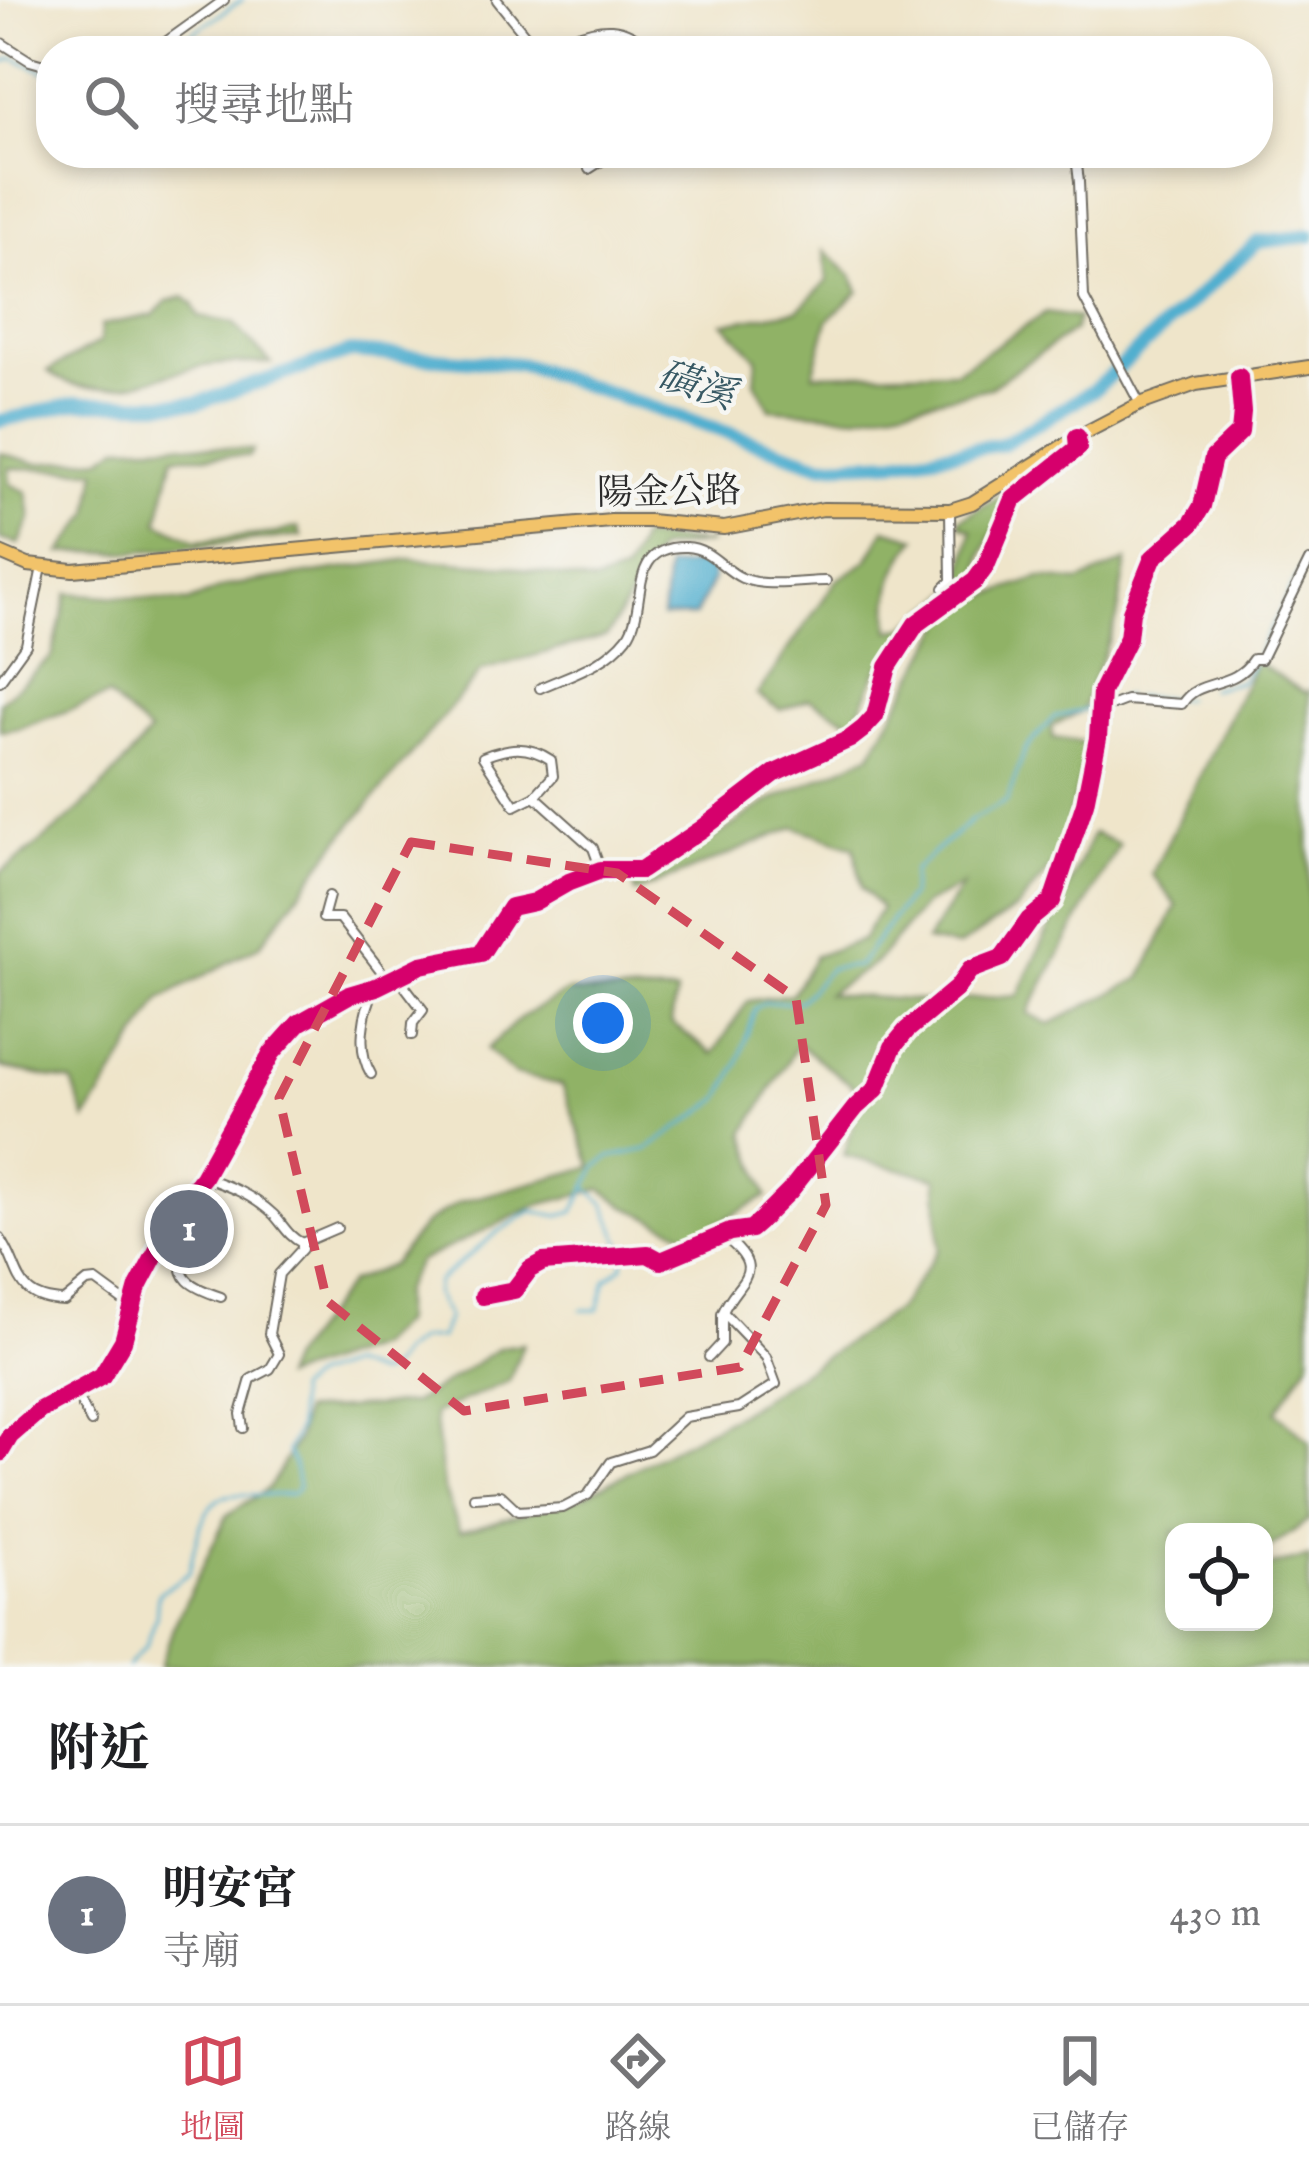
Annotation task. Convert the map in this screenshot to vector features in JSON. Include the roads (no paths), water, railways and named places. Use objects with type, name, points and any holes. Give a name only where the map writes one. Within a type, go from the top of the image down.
[{"type":"main road","name":"陽金公路","points":[[0,553],[42,567],[74,570],[611,521],[724,528],[823,508],[950,510],[972,502],[1140,404],[1196,385],[1309,368]]},
{"type":"street","points":[[174,36],[224,0]]},
{"type":"street","points":[[497,0],[526,36]]},
{"type":"street","points":[[572,36],[609,26],[631,36]]},
{"type":"street","points":[[0,42],[36,63]]},
{"type":"street","points":[[1077,168],[1086,306],[1140,404]]},
{"type":"street","points":[[483,1296],[514,1290],[535,1264],[648,1254],[661,1261],[759,1222],[876,1089],[893,1047],[907,1030],[956,989],[970,970],[1002,958],[1029,920],[1052,901],[1084,803],[1107,677],[1128,638],[1131,612],[1154,558],[1192,523],[1202,506],[1213,458],[1240,432],[1239,377]]},
{"type":"street","points":[[0,1453],[18,1427],[102,1376],[123,1341],[133,1300],[184,1200],[203,1177],[272,1053],[298,1023],[349,994],[421,965],[481,953],[511,908],[601,871],[640,870],[775,772],[850,739],[878,708],[888,668],[916,624],[982,574],[1014,499],[1078,448],[1077,437]]},
{"type":"street","points":[[944,588],[951,581],[950,510]]},
{"type":"street","points":[[540,688],[602,662],[614,650],[635,621],[637,591],[647,566],[669,548],[698,548],[740,577],[757,582],[826,580]]},
{"type":"street","points":[[1100,705],[1185,699],[1238,677],[1253,658],[1261,659],[1309,561]]},
{"type":"street","points":[[0,681],[26,645],[42,567]]},
{"type":"street","points":[[512,746],[551,760],[553,776],[535,796],[515,806],[483,757],[512,746]]},
{"type":"street","points":[[535,796],[593,848],[601,871]]},
{"type":"street","points":[[329,896],[323,917],[340,918],[423,1010],[413,1023],[412,1035]]},
{"type":"street","points":[[371,1075],[362,1035],[376,987]]},
{"type":"street","points":[[203,1177],[249,1196],[302,1243],[337,1228]]},
{"type":"street","points":[[170,1232],[190,1286],[221,1298]]},
{"type":"street","points":[[710,1357],[722,1343],[723,1312],[742,1288],[748,1271],[740,1250],[722,1236]]},
{"type":"street","points":[[0,1238],[18,1279],[40,1296],[64,1301],[87,1282],[96,1281],[122,1300],[133,1300]]},
{"type":"street","points":[[243,1428],[241,1414],[251,1378],[270,1369],[279,1354],[269,1334],[279,1274],[302,1243]]},
{"type":"street","points":[[474,1497],[501,1495],[518,1511],[562,1508],[587,1495],[611,1462],[650,1450],[685,1417],[739,1408],[776,1384],[766,1357],[723,1312]]},
{"type":"street","points":[[78,1388],[91,1422]]},
{"type":"water","points":[[667,567],[711,567],[713,579],[695,616],[662,617]]},
{"type":"waterway","points":[[188,36],[242,0]]},
{"type":"waterway","points":[[0,63],[13,58],[36,68]]},
{"type":"waterway","name":"磺溪","points":[[0,421],[76,403],[197,403],[351,352],[521,364],[821,464],[896,461],[1003,444],[1094,390],[1258,242],[1309,236]]},
{"type":"waterway","points":[[1258,653],[1309,553]]},
{"type":"waterway","points":[[1210,689],[1240,682],[1252,665]]},
{"type":"waterway","points":[[1106,704],[1125,696]]},
{"type":"waterway","points":[[1135,697],[1185,699]]},
{"type":"waterway","points":[[127,1667],[146,1646],[158,1594],[189,1573],[210,1507],[226,1496],[285,1495],[298,1487],[287,1451],[298,1428],[296,1391],[312,1377],[349,1365],[377,1375],[387,1372],[420,1339],[440,1338],[448,1317],[435,1295],[437,1282],[532,1211],[559,1216],[574,1212],[597,1166],[610,1157],[648,1149],[720,1099],[738,1064],[755,1008],[765,1003],[799,1002],[830,968],[858,966],[911,894],[913,871],[973,819],[1007,801],[1025,750],[1054,717],[1098,707]]},
{"type":"waterway","points":[[588,1189],[605,1204],[624,1251]]},
{"type":"waterway","points":[[581,1310],[598,1310],[606,1280],[623,1266],[623,1260]]},
{"type":"place","name":"明安宮","points":[[189,1229]]}]
